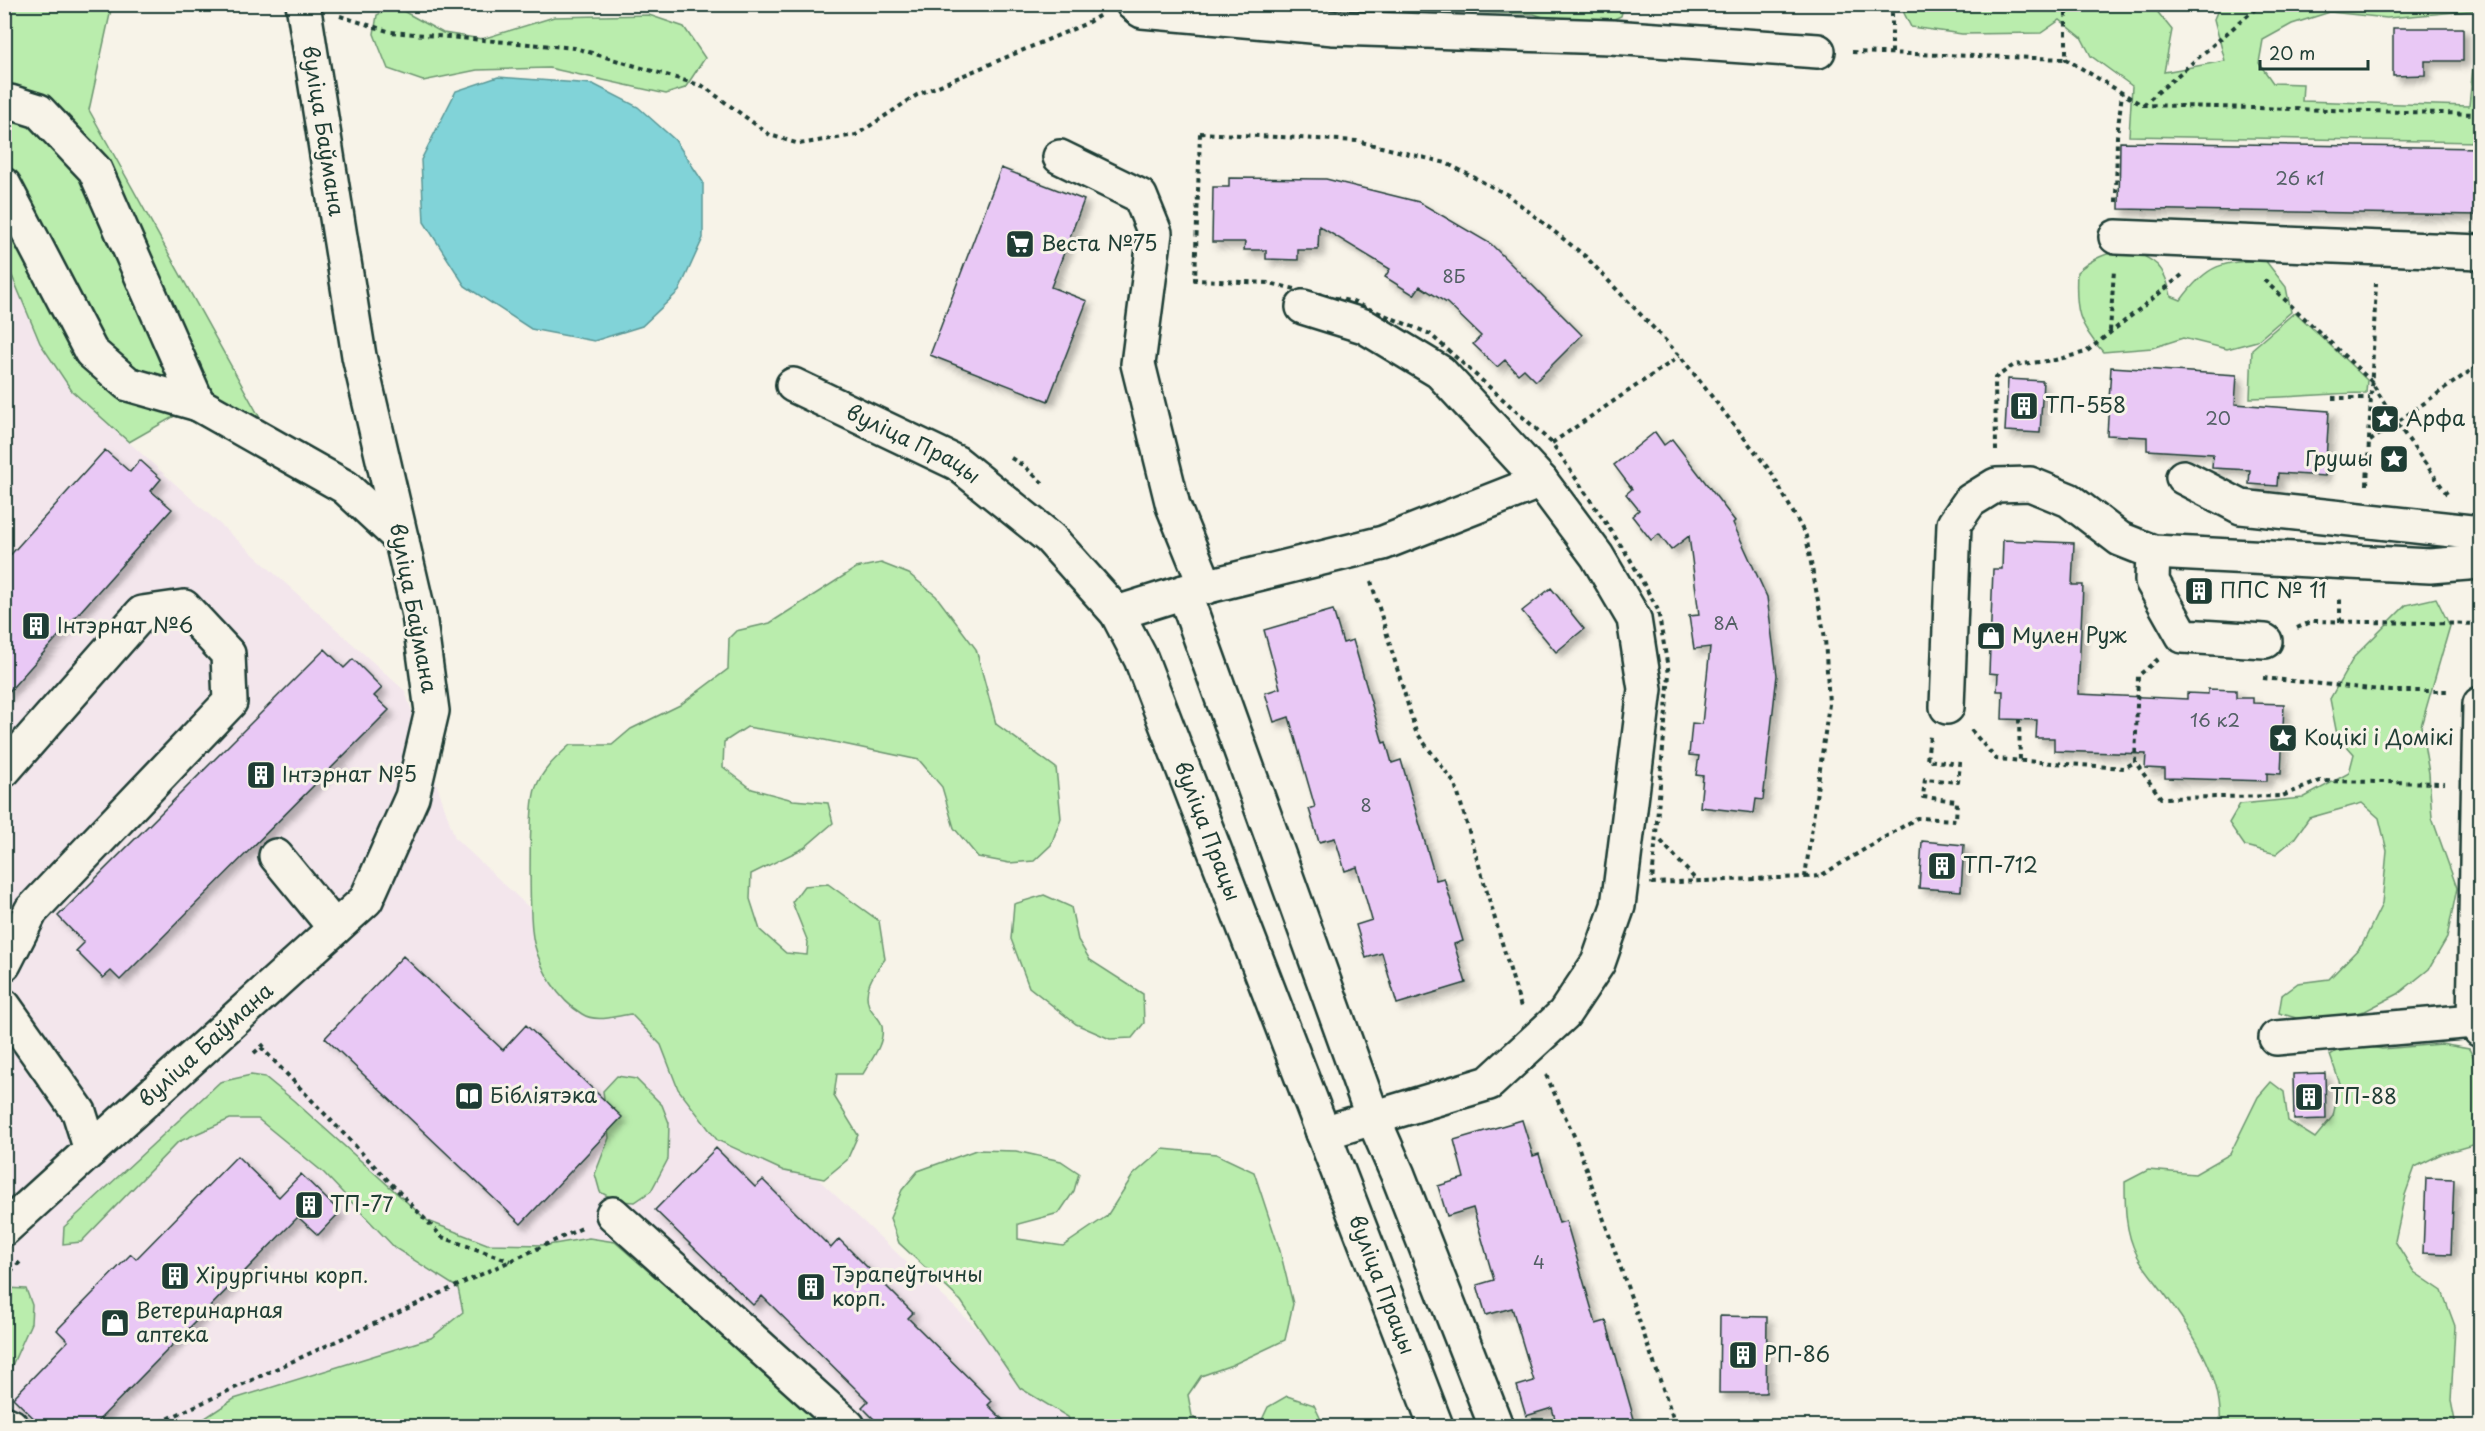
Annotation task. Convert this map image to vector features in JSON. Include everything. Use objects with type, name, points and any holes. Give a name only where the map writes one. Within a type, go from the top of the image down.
[{"type":"street","name":"вуліца Баўмана","points":[[6,1223],[91,1150],[366,900],[412,797],[432,711],[419,615],[359,356],[303,4]]},
{"type":"street","points":[[1121,7],[1142,11],[1334,16],[1818,51]]},
{"type":"street","points":[[4,105],[10,102],[39,111],[95,170],[198,404]]},
{"type":"street","points":[[1060,156],[1140,196],[1155,233],[1138,364],[1195,590],[1373,1118],[1398,1175],[1496,1426]]},
{"type":"street","points":[[4,185],[91,352],[128,384],[198,404],[345,487],[402,540]]},
{"type":"street","points":[[2116,237],[2481,252]]},
{"type":"street","points":[[1303,307],[1364,326],[1440,372],[1534,473],[1597,556],[1635,619],[1645,689],[1618,906],[1598,963],[1564,1014],[1533,1046],[1489,1083],[1323,1133]]},
{"type":"street","name":"вуліца Працы","points":[[793,385],[957,463],[1050,538],[1117,613],[1141,659],[1436,1426]]},
{"type":"street","points":[[1117,613],[1195,590],[1383,543],[1534,473]]},
{"type":"street","points":[[2183,477],[2241,507],[2366,519],[2479,542]]},
{"type":"street","points":[[1947,707],[1954,524],[1970,501],[1996,485],[2030,484],[2069,500],[2120,538],[2153,552],[2430,566],[2479,542]]},
{"type":"street","points":[[2153,552],[2152,581],[2183,636],[2265,641]]},
{"type":"street","points":[[4,770],[142,614],[184,607],[228,654],[230,702],[32,911],[5,959]]},
{"type":"street","points":[[2276,1038],[2477,1026],[2478,784],[2481,704]]},
{"type":"street","points":[[276,856],[335,928]]},
{"type":"street","points":[[4,1006],[80,1112],[91,1150]]},
{"type":"street","points":[[613,1214],[848,1426]]},
{"type":"street","points":[[4,1423],[11,1426]]},
{"type":"path","points":[[1892,4],[1892,53]]},
{"type":"path","points":[[2066,4],[2066,59]]},
{"type":"path","points":[[2142,105],[2262,4]]},
{"type":"path","points":[[338,15],[391,32],[575,48],[703,86],[770,135],[799,144],[856,135],[917,95],[1121,7]]},
{"type":"path","points":[[1818,51],[2066,59],[2142,105],[2481,114]]},
{"type":"path","points":[[2110,332],[2116,237],[2116,136],[2122,93]]},
{"type":"path","points":[[1996,485],[1995,378],[2014,365],[2086,352],[2224,241],[2371,381],[2396,422],[2479,542]]},
{"type":"path","points":[[2366,519],[2378,248]]},
{"type":"path","points":[[1534,473],[1552,443],[1680,356]]},
{"type":"path","points":[[2369,441],[2481,364]]},
{"type":"path","points":[[2332,398],[2370,398]]},
{"type":"path","points":[[1361,549],[1416,732],[1455,784],[1533,1046],[1576,1140],[1676,1426]]},
{"type":"path","points":[[2340,586],[2340,622]]},
{"type":"path","points":[[2265,641],[2313,621],[2481,624]]},
{"type":"path","points":[[2183,636],[2138,676],[2135,762],[2161,798],[2282,796],[2320,781],[2478,784]]},
{"type":"path","points":[[2259,678],[2391,691],[2450,691]]},
{"type":"path","points":[[2019,719],[2020,761]]},
{"type":"path","points":[[1970,730],[1996,759],[2124,768],[2135,762]]},
{"type":"path","points":[[1805,877],[1820,876],[1917,818],[1956,820],[1958,801],[1923,797],[1925,779],[1958,783],[1960,764],[1927,760]]},
{"type":"path","points":[[1656,836],[1697,881]]},
{"type":"path","points":[[261,1047],[442,1237],[510,1262]]},
{"type":"path","points":[[152,1426],[613,1214]]},
{"type":"shaded area","points":[[4,259],[40,343],[72,391],[405,691],[455,838],[1081,1426],[5,1426]]},
{"type":"green space","points":[[5,5],[112,5],[89,110],[260,418],[239,446],[178,414],[129,442],[72,391],[40,343],[5,259],[4,76],[10,72],[5,69]]},
{"type":"green space","points":[[1411,5],[1624,5],[1621,16],[1586,31],[1534,14],[1438,11]]},
{"type":"green space","points":[[1905,5],[2152,5],[2172,30],[2164,72],[2225,61],[2214,19],[2220,5],[2480,5],[2480,10],[2387,18],[2330,12],[2292,24],[2263,40],[2259,63],[2273,83],[2303,84],[2302,101],[2469,106],[2473,67],[2480,68],[2480,142],[2129,136],[2132,86],[2091,56],[2081,37],[2060,20],[2041,33],[1962,34],[1911,27],[1904,13]]},
{"type":"green space","points":[[394,6],[443,33],[482,39],[554,17],[649,15],[684,27],[705,58],[685,88],[666,94],[549,68],[477,70],[423,81],[388,69],[374,34],[377,15]]},
{"type":"green space","points":[[2127,249],[2157,265],[2162,270],[2171,296],[2181,300],[2199,278],[2217,267],[2238,262],[2265,260],[2286,287],[2291,312],[2257,341],[2227,349],[2183,338],[2152,348],[2103,352],[2088,333],[2080,316],[2077,272],[2100,257]]},
{"type":"green space","points":[[2295,312],[2367,380],[2366,393],[2250,398],[2252,349]]},
{"type":"green space","points":[[881,563],[909,574],[936,596],[976,649],[996,724],[1056,768],[1061,818],[1051,845],[1034,861],[1009,863],[978,857],[954,828],[942,787],[919,760],[815,738],[747,727],[724,742],[723,767],[752,789],[793,800],[828,803],[833,823],[804,848],[751,874],[750,899],[760,930],[786,953],[807,955],[808,942],[792,902],[804,886],[828,884],[879,921],[885,959],[868,987],[867,999],[870,1009],[881,1023],[881,1039],[877,1052],[863,1074],[837,1074],[834,1096],[858,1135],[847,1160],[824,1179],[784,1171],[717,1140],[678,1089],[661,1045],[631,1014],[606,1018],[587,1017],[573,1008],[551,983],[541,963],[532,931],[530,889],[533,798],[542,775],[570,745],[612,745],[631,729],[680,705],[728,669],[729,638],[736,631],[770,623],[856,568]]},
{"type":"green space","points":[[2436,598],[2450,626],[2421,726],[2429,773],[2432,818],[2457,888],[2447,938],[2429,969],[2398,994],[2365,1011],[2331,1019],[2296,1018],[2279,1013],[2282,995],[2298,983],[2329,979],[2362,945],[2382,904],[2387,851],[2379,818],[2362,803],[2309,818],[2294,839],[2276,854],[2245,846],[2229,823],[2240,804],[2303,798],[2349,773],[2354,754],[2337,735],[2330,699],[2354,657],[2406,605]]},
{"type":"green space","points":[[1044,895],[1071,907],[1078,940],[1090,960],[1143,994],[1144,1023],[1132,1038],[1110,1039],[1076,1024],[1029,987],[1011,939],[1014,904]]},
{"type":"green space","points":[[2349,1043],[2382,1049],[2441,1044],[2469,1049],[2480,1069],[2480,1126],[2473,1145],[2441,1154],[2415,1167],[2405,1195],[2395,1241],[2414,1272],[2442,1291],[2455,1326],[2451,1401],[2456,1426],[2220,1426],[2217,1389],[2203,1353],[2183,1320],[2142,1264],[2133,1246],[2126,1219],[2125,1182],[2148,1170],[2195,1174],[2230,1154],[2258,1097],[2271,1082],[2284,1092],[2288,1121],[2315,1138],[2333,1116],[2340,1084],[2330,1055]]},
{"type":"green space","points":[[251,1075],[265,1077],[293,1100],[428,1221],[487,1244],[548,1245],[589,1238],[615,1242],[826,1426],[193,1426],[234,1399],[431,1338],[463,1312],[458,1288],[395,1248],[324,1173],[258,1119],[230,1119],[178,1142],[81,1242],[63,1244],[64,1227],[220,1082]]},
{"type":"green space","points":[[617,1076],[636,1079],[662,1105],[669,1123],[668,1159],[651,1191],[635,1202],[617,1201],[600,1192],[595,1174],[609,1138],[603,1091]]},
{"type":"green space","points":[[1163,1149],[1216,1154],[1254,1172],[1280,1251],[1293,1304],[1285,1340],[1232,1365],[1201,1376],[1188,1395],[1192,1416],[1204,1426],[1072,1426],[1068,1417],[1020,1388],[961,1301],[899,1243],[890,1218],[902,1190],[918,1171],[976,1150],[1016,1151],[1061,1161],[1079,1173],[1074,1191],[1059,1213],[1018,1224],[1018,1239],[1063,1246],[1107,1216],[1133,1175]]},
{"type":"green space","points":[[4,1289],[26,1289],[32,1305],[31,1323],[5,1381]]},
{"type":"green space","points":[[1287,1396],[1314,1405],[1324,1426],[1259,1426],[1268,1407]]},
{"type":"water","points":[[498,77],[593,84],[638,107],[675,140],[703,182],[703,238],[679,291],[642,326],[594,341],[531,329],[465,286],[424,222],[421,160],[456,91]]},
{"type":"building","points":[[2393,28],[2463,28],[2463,61],[2425,61],[2425,75],[2393,76]]},
{"type":"building","points":[[2120,142],[2481,148],[2481,215],[2119,209]]},
{"type":"building","name":"Веста №75","points":[[1001,168],[1084,200],[1051,287],[1087,301],[1048,401],[930,355]]},
{"type":"building","points":[[1229,178],[1326,179],[1419,202],[1491,244],[1582,335],[1536,381],[1524,369],[1518,374],[1505,360],[1497,367],[1473,344],[1481,336],[1447,303],[1420,286],[1414,295],[1385,277],[1390,269],[1319,226],[1318,250],[1298,250],[1298,260],[1266,259],[1266,250],[1244,250],[1245,242],[1212,242],[1213,187],[1229,187]]},
{"type":"building","points":[[2111,367],[2237,375],[2235,404],[2329,411],[2325,476],[2278,473],[2277,486],[2249,484],[2250,470],[2212,468],[2213,454],[2147,450],[2147,437],[2107,435]]},
{"type":"building","name":"ТП-558","points":[[2008,379],[2043,381],[2040,433],[2005,431]]},
{"type":"building","points":[[1655,432],[1664,445],[1672,439],[1735,521],[1733,523],[1767,597],[1777,675],[1763,800],[1756,799],[1754,813],[1700,807],[1703,776],[1696,775],[1699,756],[1689,755],[1692,723],[1702,724],[1710,647],[1694,649],[1689,616],[1699,615],[1689,536],[1671,550],[1659,534],[1651,540],[1632,516],[1639,510],[1626,494],[1632,489],[1614,465]]},
{"type":"building","name":"Інтэрнат №6","points":[[105,450],[130,472],[140,460],[161,479],[151,491],[172,509],[4,697],[4,562]]},
{"type":"building","points":[[2003,540],[2074,543],[2072,585],[2083,585],[2078,694],[2187,699],[2187,693],[2208,694],[2208,689],[2236,690],[2236,698],[2253,698],[2253,703],[2284,704],[2281,774],[2267,773],[2267,781],[2165,778],[2165,769],[2145,768],[2146,754],[2054,751],[2054,738],[2036,738],[2037,720],[2002,719],[2003,691],[1997,691],[1998,674],[1989,673],[1993,569],[2002,569]]},
{"type":"building","points":[[1551,588],[1584,629],[1556,652],[1522,611]]},
{"type":"building","points":[[1333,610],[1343,643],[1353,640],[1383,743],[1386,742],[1392,763],[1401,760],[1436,880],[1444,878],[1463,941],[1454,944],[1466,983],[1397,1004],[1382,953],[1366,958],[1356,925],[1372,920],[1357,867],[1345,871],[1335,838],[1319,842],[1309,809],[1315,807],[1289,717],[1274,722],[1265,693],[1280,688],[1264,630]]},
{"type":"building","name":"Інтэрнат №5","points":[[325,649],[344,668],[353,659],[382,688],[374,696],[389,710],[120,980],[111,971],[103,978],[76,951],[84,943],[58,916]]},
{"type":"building","name":"ТП-712","points":[[1922,841],[1964,845],[1961,891],[1919,888]]},
{"type":"building","name":"Бібліятэка","points":[[403,956],[503,1050],[526,1025],[622,1117],[521,1224],[325,1038]]},
{"type":"building","name":"ТП-88","points":[[2325,1073],[2326,1119],[2294,1120],[2293,1074]]},
{"type":"building","points":[[1522,1120],[1533,1156],[1539,1154],[1559,1223],[1566,1221],[1596,1324],[1606,1321],[1636,1426],[1557,1426],[1552,1408],[1526,1416],[1517,1386],[1534,1381],[1512,1308],[1486,1315],[1477,1285],[1494,1280],[1473,1208],[1447,1216],[1438,1186],[1464,1178],[1454,1140]]},
{"type":"building","name":"Тэрапеўтычны корп.","points":[[716,1148],[755,1187],[763,1180],[831,1248],[839,1239],[913,1313],[908,1318],[992,1401],[988,1405],[1009,1426],[881,1426],[862,1407],[868,1401],[762,1296],[753,1305],[655,1210]]},
{"type":"building","name":"Хірургічны корп.","points":[[237,1156],[279,1197],[301,1174],[340,1212],[318,1235],[298,1217],[93,1426],[42,1426],[13,1398],[68,1341],[57,1330],[131,1254],[136,1259]]},
{"type":"building","points":[[2426,1178],[2454,1179],[2451,1254],[2423,1253]]},
{"type":"building","name":"РП-86","points":[[1720,1316],[1767,1317],[1766,1393],[1719,1393]]},
{"type":"place","name":"Веста №75","points":[[1020,244]]},
{"type":"place","name":"ТП-558","points":[[2024,406]]},
{"type":"place","name":"Арфа","points":[[2385,419]]},
{"type":"place","name":"Грушы","points":[[2394,459]]},
{"type":"place","name":"ППС № 11","points":[[2199,591]]},
{"type":"place","name":"Інтэрнат №6","points":[[36,626]]},
{"type":"place","name":"Мулен Руж","points":[[1991,636]]},
{"type":"place","name":"Коцікі і Домікі","points":[[2283,738]]},
{"type":"place","name":"Інтэрнат №5","points":[[261,775]]},
{"type":"place","name":"ТП-712","points":[[1942,866]]},
{"type":"place","name":"Бібліятэка","points":[[469,1096]]},
{"type":"place","name":"ТП-88","points":[[2309,1097]]},
{"type":"place","name":"ТП-77","points":[[309,1205]]},
{"type":"place","name":"Хірургічны корп.","points":[[175,1276]]},
{"type":"place","name":"Тэрапеўтычны корп.","points":[[811,1287]]},
{"type":"place","name":"Ветеринарная аптека","points":[[115,1323]]},
{"type":"place","name":"РП-86","points":[[1743,1355]]}]
